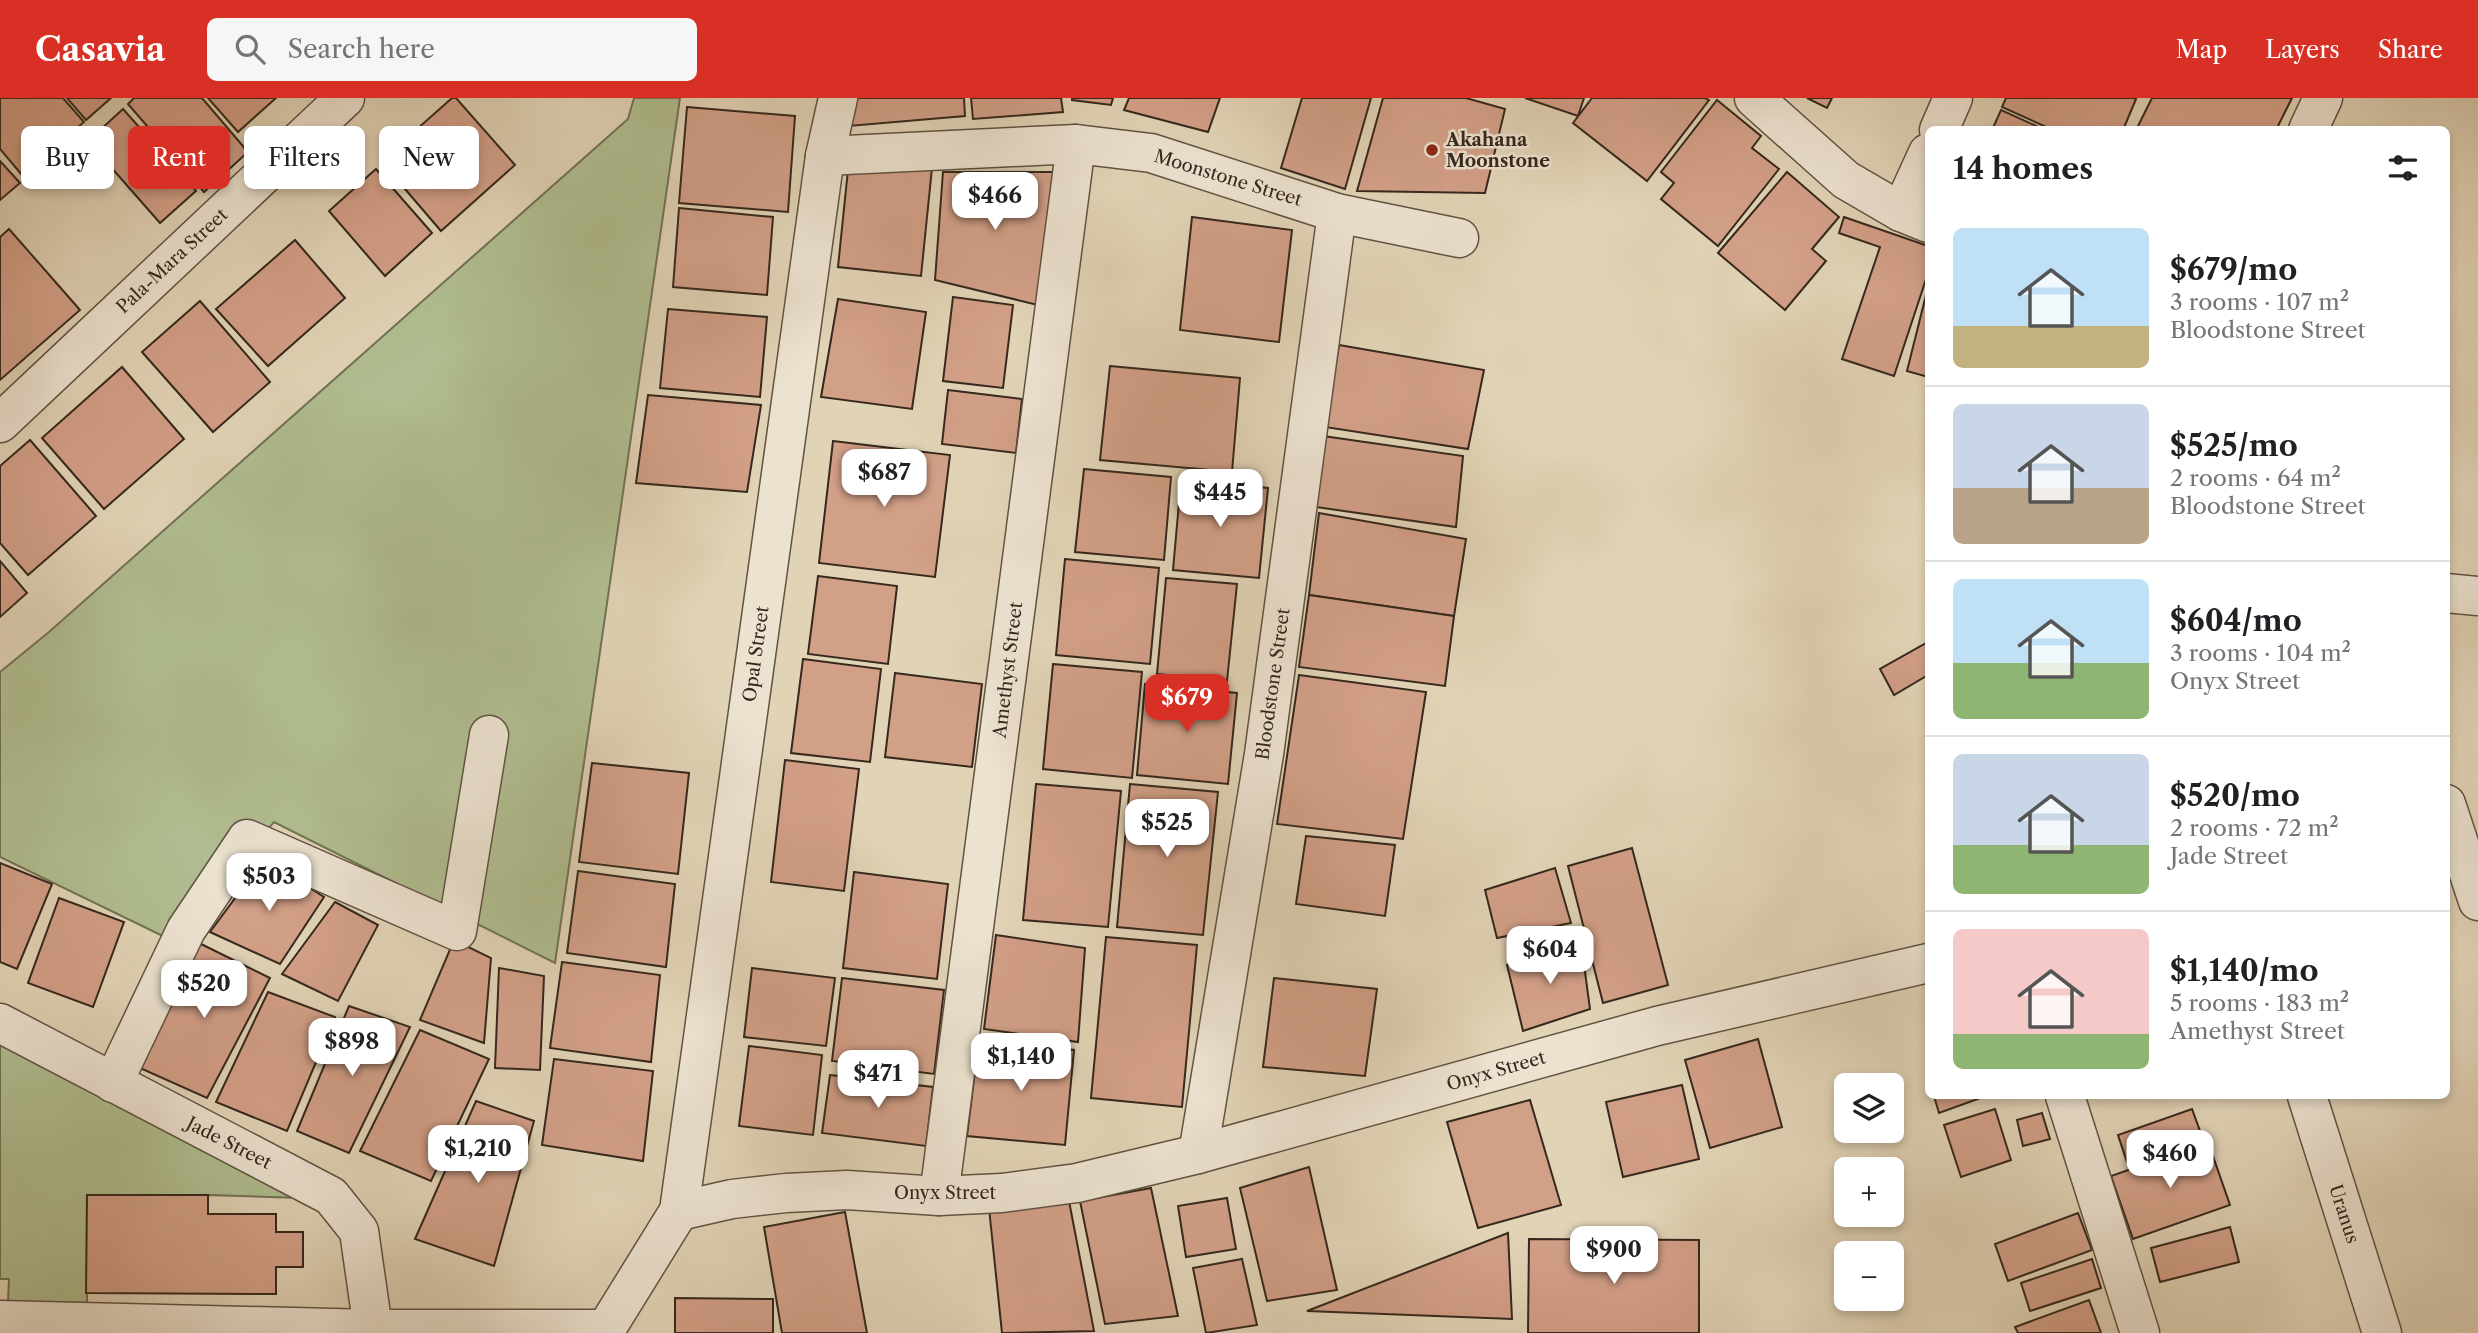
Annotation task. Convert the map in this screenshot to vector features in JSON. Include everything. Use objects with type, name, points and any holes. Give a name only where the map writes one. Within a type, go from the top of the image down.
[{"type":"street","name":"Pala-Mara Street","points":[[0,423],[345,98]]},
{"type":"street","name":"Opal Street","points":[[679,1211],[825,156],[838,98]]},
{"type":"street","points":[[1754,98],[1846,180],[1915,218],[1925,168]]},
{"type":"street","points":[[1941,126],[1954,98]]},
{"type":"street","points":[[2310,126],[2323,98]]},
{"type":"street","name":"Moonstone Street","points":[[825,156],[1076,144],[1151,153],[1337,213],[1459,238]]},
{"type":"street","name":"Amethyst Street","points":[[939,1196],[1076,144]]},
{"type":"street","name":"Bloodstone Street","points":[[1198,1154],[1264,754],[1337,213]]},
{"type":"street","points":[[2450,593],[2478,596]]},
{"type":"street","points":[[113,1083],[186,930],[247,839],[457,931],[489,735]]},
{"type":"street","points":[[2450,816],[2478,901]]},
{"type":"street","name":"Onyx Street","points":[[679,1211],[732,1199],[786,1193],[847,1190],[939,1196],[1002,1193],[1077,1183],[1198,1154],[1657,1026],[1925,963]]},
{"type":"street","name":"Jade Street","points":[[0,1023],[331,1196],[359,1231],[373,1329]]},
{"type":"street","points":[[2066,1099],[2140,1333]]},
{"type":"street","name":"Uranus","points":[[2307,1099],[2382,1333]]},
{"type":"street","points":[[0,1320],[373,1329],[607,1331],[679,1211]]},
{"type":"green space","points":[[634,98],[680,98],[555,963],[274,822],[173,941],[0,857],[0,672],[49,632],[628,119]]},
{"type":"green space","points":[[0,1042],[301,1198],[208,1195],[87,1196],[87,1303],[8,1302],[9,1279],[0,1279]]},
{"type":"building","points":[[0,98],[63,98],[84,122],[79,126],[21,126],[21,174],[0,149]]},
{"type":"building","points":[[67,98],[111,98],[86,120]]},
{"type":"building","points":[[134,98],[202,98],[226,126],[147,126],[128,104]]},
{"type":"building","points":[[208,98],[276,98],[244,126],[238,132]]},
{"type":"building","points":[[452,98],[456,98],[515,165],[441,231],[405,189],[479,189],[479,126],[420,126]]},
{"type":"building","points":[[857,98],[964,98],[965,116],[849,126]]},
{"type":"building","points":[[971,98],[1061,98],[1063,112],[973,119]]},
{"type":"building","points":[[1072,98],[1113,98],[1111,105]]},
{"type":"building","points":[[1129,98],[1220,98],[1208,132],[1124,110]]},
{"type":"building","points":[[1302,98],[1371,98],[1345,189],[1281,168]]},
{"type":"building","name":"Akahana Moonstone","points":[[1383,98],[1466,98],[1505,109],[1485,193],[1357,191]]},
{"type":"building","points":[[1525,98],[1584,98],[1578,116]]},
{"type":"building","points":[[1592,98],[1709,100],[1647,181],[1573,123]]},
{"type":"building","points":[[1807,98],[1832,98],[1827,108]]},
{"type":"building","points":[[2006,98],[2136,99],[2125,126],[2044,126],[2002,107]]},
{"type":"building","points":[[2152,98],[2292,98],[2278,126],[2138,126]]},
{"type":"building","points":[[1717,100],[1761,136],[1752,148],[1779,169],[1718,246],[1661,199],[1674,183],[1661,172]]},
{"type":"building","points":[[687,107],[795,116],[788,212],[679,203]]},
{"type":"building","points":[[123,109],[138,126],[128,126],[128,187],[114,171],[114,126],[104,126]]},
{"type":"building","points":[[2001,110],[2036,126],[1994,126]]},
{"type":"building","points":[[230,131],[244,147],[244,156],[230,168]]},
{"type":"building","points":[[849,160],[932,168],[921,276],[838,267]]},
{"type":"building","points":[[0,161],[20,183],[0,200]]},
{"type":"building","points":[[376,169],[379,172],[379,189],[394,189],[432,233],[385,276],[329,211],[354,189],[365,189],[365,179]]},
{"type":"building","points":[[943,172],[1057,172],[1038,305],[935,280]]},
{"type":"building","points":[[1787,172],[1839,217],[1812,249],[1826,261],[1785,310],[1718,253]]},
{"type":"building","points":[[130,189],[194,189],[196,191],[160,223]]},
{"type":"building","points":[[679,208],[773,217],[767,295],[673,287]]},
{"type":"building","points":[[1192,217],[1292,230],[1279,342],[1180,330]]},
{"type":"building","points":[[1844,217],[1925,245],[1925,282],[1894,376],[1842,359],[1880,247],[1839,233]]},
{"type":"building","points":[[9,229],[80,310],[0,380],[0,237]]},
{"type":"building","points":[[295,240],[345,298],[268,366],[216,309]]},
{"type":"building","points":[[953,297],[1013,305],[1003,388],[943,381]]},
{"type":"building","points":[[838,299],[926,312],[912,409],[821,397]]},
{"type":"building","points":[[1925,299],[1925,376],[1907,371]]},
{"type":"building","points":[[200,301],[270,382],[213,432],[142,352]]},
{"type":"building","points":[[668,309],[767,317],[760,397],[660,388]]},
{"type":"building","points":[[1339,345],[1484,370],[1468,449],[1325,427]]},
{"type":"building","points":[[1110,366],[1240,378],[1232,472],[1100,460]]},
{"type":"building","points":[[122,367],[184,439],[104,509],[42,438]]},
{"type":"building","points":[[948,390],[1022,399],[1016,453],[942,444]]},
{"type":"building","points":[[648,395],[761,405],[747,492],[636,483]]},
{"type":"building","points":[[1323,436],[1463,456],[1456,527],[1316,507]]},
{"type":"building","points":[[30,440],[96,516],[28,575],[0,543],[0,466]]},
{"type":"building","points":[[833,441],[950,455],[935,577],[819,563]]},
{"type":"building","points":[[1084,469],[1171,477],[1164,560],[1075,552]]},
{"type":"building","points":[[1181,480],[1268,488],[1259,578],[1173,570]]},
{"type":"building","points":[[1319,513],[1466,539],[1454,616],[1309,595]]},
{"type":"building","points":[[1065,559],[1159,568],[1150,664],[1056,655]]},
{"type":"building","points":[[0,561],[27,593],[0,617]]},
{"type":"building","points":[[818,576],[897,586],[888,664],[808,654]]},
{"type":"building","points":[[1166,578],[1237,584],[1227,681],[1157,674]]},
{"type":"building","points":[[1309,595],[1454,616],[1445,686],[1299,667]]},
{"type":"building","points":[[1925,644],[1925,677],[1894,695],[1880,669]]},
{"type":"building","points":[[803,659],[881,669],[870,762],[791,753]]},
{"type":"building","points":[[1053,664],[1142,672],[1132,778],[1043,769]]},
{"type":"building","points":[[895,673],[982,684],[972,767],[885,757]]},
{"type":"building","points":[[1299,675],[1426,692],[1403,839],[1277,824]]},
{"type":"building","points":[[1145,684],[1237,693],[1228,784],[1137,775]]},
{"type":"building","points":[[785,760],[859,769],[844,891],[771,882]]},
{"type":"building","points":[[592,763],[689,773],[678,874],[579,862]]},
{"type":"building","points":[[1036,784],[1121,791],[1108,927],[1023,920]]},
{"type":"building","points":[[1130,784],[1218,792],[1203,935],[1117,927]]},
{"type":"building","points":[[1306,836],[1395,845],[1385,916],[1296,904]]},
{"type":"building","points":[[1632,848],[1668,985],[1603,1003],[1568,866]]},
{"type":"building","points":[[264,859],[324,897],[280,964],[210,932]]},
{"type":"building","points":[[0,863],[52,884],[17,969],[0,962]]},
{"type":"building","points":[[1555,868],[1571,923],[1497,938],[1485,890]]},
{"type":"building","points":[[578,871],[675,884],[666,967],[567,953]]},
{"type":"building","points":[[854,872],[948,884],[937,979],[843,968]]},
{"type":"building","points":[[59,898],[124,922],[93,1007],[28,983]]},
{"type":"building","points":[[335,902],[378,925],[338,1001],[282,974]]},
{"type":"building","points":[[996,935],[1085,948],[1078,1042],[984,1029]]},
{"type":"building","points":[[1106,937],[1197,945],[1182,1107],[1091,1098]]},
{"type":"building","points":[[454,940],[491,958],[484,1043],[420,1020]]},
{"type":"building","points":[[197,942],[270,978],[207,1098],[140,1068]]},
{"type":"building","points":[[1581,942],[1590,1009],[1523,1031],[1507,965]]},
{"type":"building","points":[[562,962],[660,975],[651,1062],[550,1048]]},
{"type":"building","points":[[499,968],[544,976],[540,1070],[495,1068]]},
{"type":"building","points":[[752,968],[835,978],[826,1046],[744,1037]]},
{"type":"building","points":[[842,978],[944,990],[934,1074],[832,1061]]},
{"type":"building","points":[[1274,978],[1377,989],[1365,1076],[1263,1067]]},
{"type":"building","points":[[268,992],[335,1017],[287,1131],[216,1102]]},
{"type":"building","points":[[349,1006],[410,1027],[349,1153],[297,1131]]},
{"type":"building","points":[[420,1030],[489,1059],[431,1181],[360,1151]]},
{"type":"building","points":[[979,1039],[1074,1050],[1065,1145],[967,1136]]},
{"type":"building","points":[[1758,1039],[1782,1127],[1710,1148],[1685,1060]]},
{"type":"building","points":[[749,1046],[822,1055],[813,1135],[739,1126]]},
{"type":"building","points":[[554,1059],[653,1071],[643,1161],[542,1145]]},
{"type":"building","points":[[830,1075],[933,1087],[926,1146],[822,1133]]},
{"type":"building","points":[[1682,1085],[1699,1159],[1623,1177],[1606,1102]]},
{"type":"building","points":[[1935,1099],[1978,1099],[1939,1113]]},
{"type":"building","points":[[1530,1100],[1561,1205],[1478,1228],[1447,1122]]},
{"type":"building","points":[[476,1101],[534,1121],[494,1266],[415,1239]]},
{"type":"building","points":[[1995,1109],[2011,1160],[1961,1177],[1944,1125]]},
{"type":"building","points":[[2192,1109],[2204,1142],[2129,1168],[2118,1135]]},
{"type":"building","points":[[2042,1113],[2050,1139],[2023,1146],[2017,1120]]},
{"type":"building","points":[[2208,1142],[2230,1205],[2133,1239],[2111,1176]]},
{"type":"building","points":[[1309,1167],[1337,1290],[1267,1301],[1240,1188]]},
{"type":"building","points":[[1151,1188],[1178,1316],[1105,1324],[1080,1201]]},
{"type":"building","points":[[87,1195],[208,1195],[208,1214],[276,1214],[276,1232],[303,1232],[303,1267],[276,1267],[276,1294],[86,1293]]},
{"type":"building","points":[[1227,1198],[1236,1249],[1186,1257],[1178,1206]]},
{"type":"building","points":[[1069,1201],[1094,1331],[1002,1333],[989,1208]]},
{"type":"building","points":[[845,1212],[867,1333],[782,1333],[764,1227]]},
{"type":"building","points":[[2078,1213],[2092,1250],[2008,1281],[1995,1244]]},
{"type":"building","points":[[2230,1227],[2239,1262],[2160,1282],[2151,1248]]},
{"type":"building","points":[[1508,1233],[1512,1319],[1307,1311]]},
{"type":"building","points":[[1529,1239],[1699,1240],[1699,1333],[1528,1333]]},
{"type":"building","points":[[1242,1259],[1257,1325],[1206,1333],[1193,1268]]},
{"type":"building","points":[[2092,1259],[2101,1288],[2030,1311],[2021,1283]]},
{"type":"building","points":[[675,1298],[773,1299],[773,1333],[675,1333]]},
{"type":"building","points":[[2089,1300],[2101,1333],[2018,1333],[2015,1327]]},
{"type":"place","name":"Akahana Moonstone","points":[[1432,150]]}]
